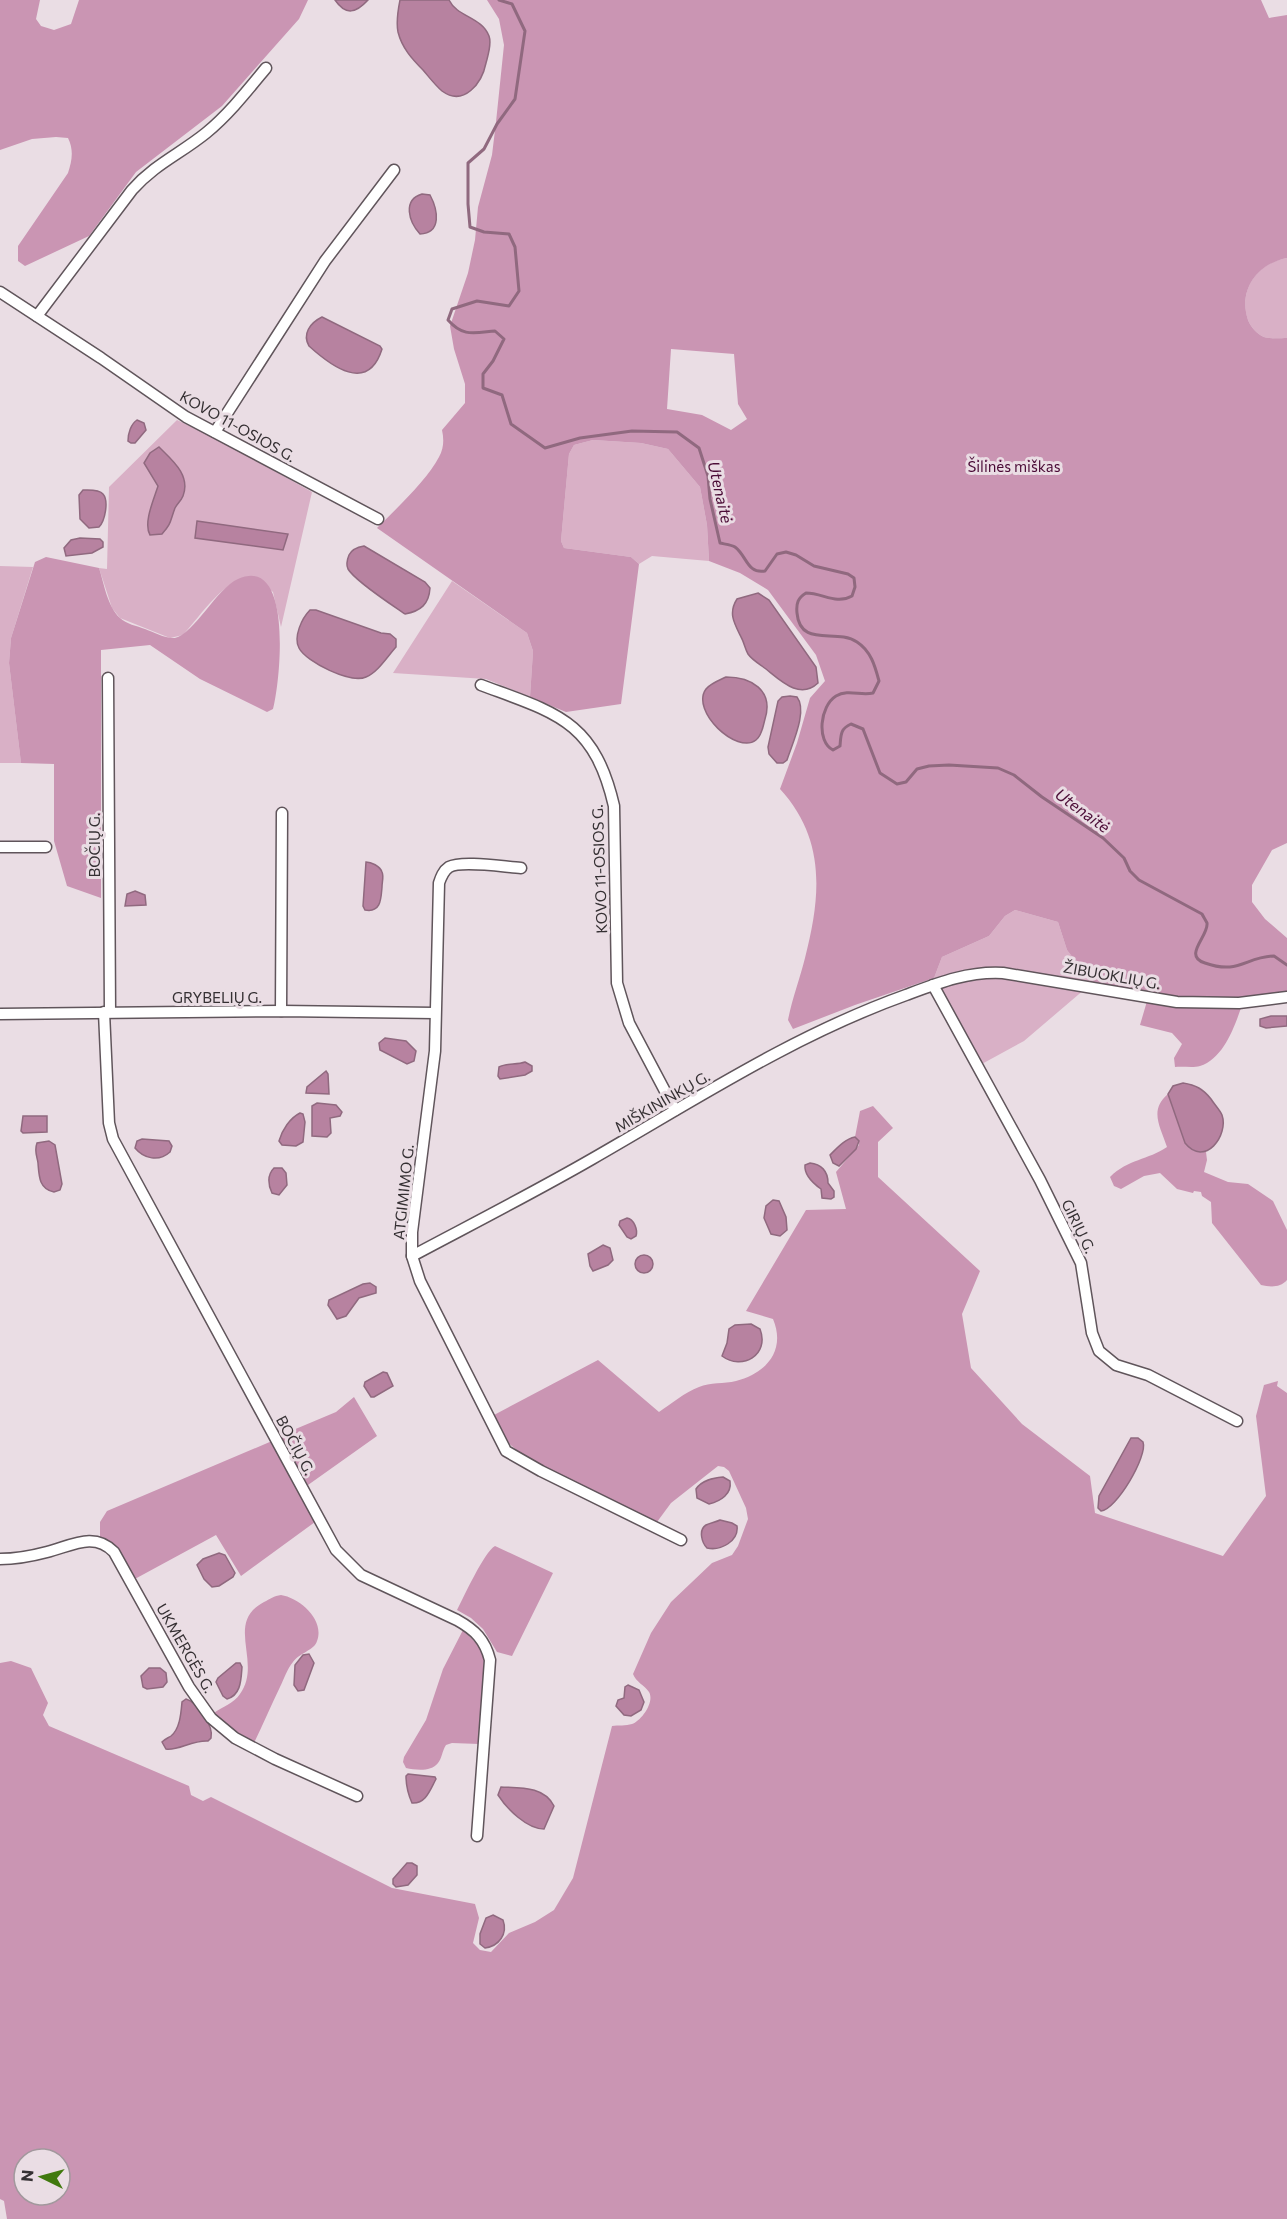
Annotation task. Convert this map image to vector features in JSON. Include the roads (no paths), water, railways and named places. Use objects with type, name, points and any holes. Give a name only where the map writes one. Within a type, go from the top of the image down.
[{"type":"street","points":[[37,316],[138,183],[155,167],[204,135],[224,117],[266,68]]},
{"type":"street","points":[[215,432],[325,261],[394,170]]},
{"type":"street","name":"KOVO 11-OSIOS G.","points":[[0,292],[186,417],[378,519]]},
{"type":"street","name":"BOČIŲ G.","points":[[108,678],[107,1012],[109,1123],[113,1138],[336,1550],[361,1575],[469,1627],[478,1634],[488,1651],[490,1660],[477,1836]]},
{"type":"street","name":"KOVO 11-OSIOS G.","points":[[481,685],[558,715],[587,740],[610,786],[614,806],[617,983],[628,1023],[675,1110]]},
{"type":"street","points":[[281,1011],[282,813]]},
{"type":"street","points":[[0,847],[46,847]]},
{"type":"street","name":"ATGIMIMO G.","points":[[521,868],[459,864],[448,868],[442,874],[439,883],[435,1051],[413,1224],[412,1256],[420,1281],[506,1451],[541,1471],[681,1540]]},
{"type":"street","name":"ŽIBUOKLIŲ G.","points":[[933,985],[982,971],[1177,1002],[1239,1003],[1287,997]]},
{"type":"street","name":"MIŠKININKŲ G.","points":[[412,1256],[591,1160],[675,1110],[834,1023],[933,985]]},
{"type":"street","name":"GIRIŲ G.","points":[[933,985],[1040,1180],[1081,1263],[1092,1333],[1099,1351],[1116,1365],[1148,1375],[1238,1421]]},
{"type":"street","name":"GRYBELIŲ G.","points":[[0,1014],[281,1011],[435,1013]]},
{"type":"street","name":"UKMERGĖS G.","points":[[0,1559],[47,1552],[92,1540],[107,1545],[114,1552],[189,1687],[211,1718],[235,1738],[357,1796]]},
{"type":"waterway","name":"Utenaitė","points":[[499,0],[512,4],[525,31],[515,99],[497,124],[484,149],[468,163],[468,204],[470,227],[484,232],[509,234],[515,247],[519,291],[509,306],[477,301],[452,309],[448,320],[459,329],[469,333],[495,331],[504,339],[493,361],[483,374],[483,388],[502,395],[511,424],[545,448],[580,438],[632,431],[677,432],[699,448],[708,476],[710,499],[720,543],[735,547],[754,570],[765,571],[777,554],[786,552],[814,566],[848,574],[854,578],[855,587],[852,596],[835,599],[806,593],[799,599],[797,606],[800,624],[805,630],[812,634],[849,638],[862,646],[872,659],[879,681],[873,693],[841,694],[826,707],[822,732],[828,746],[833,750],[840,746],[843,730],[851,724],[863,729],[880,773],[897,784],[906,782],[917,769],[929,766],[998,768],[1014,775],[1103,838],[1124,858],[1130,871],[1139,880],[1202,914],[1207,928],[1196,951],[1199,960],[1226,967],[1274,956],[1287,965]]},
{"type":"park label","name":"Šilinės miškas","points":[[1014,466]]}]
